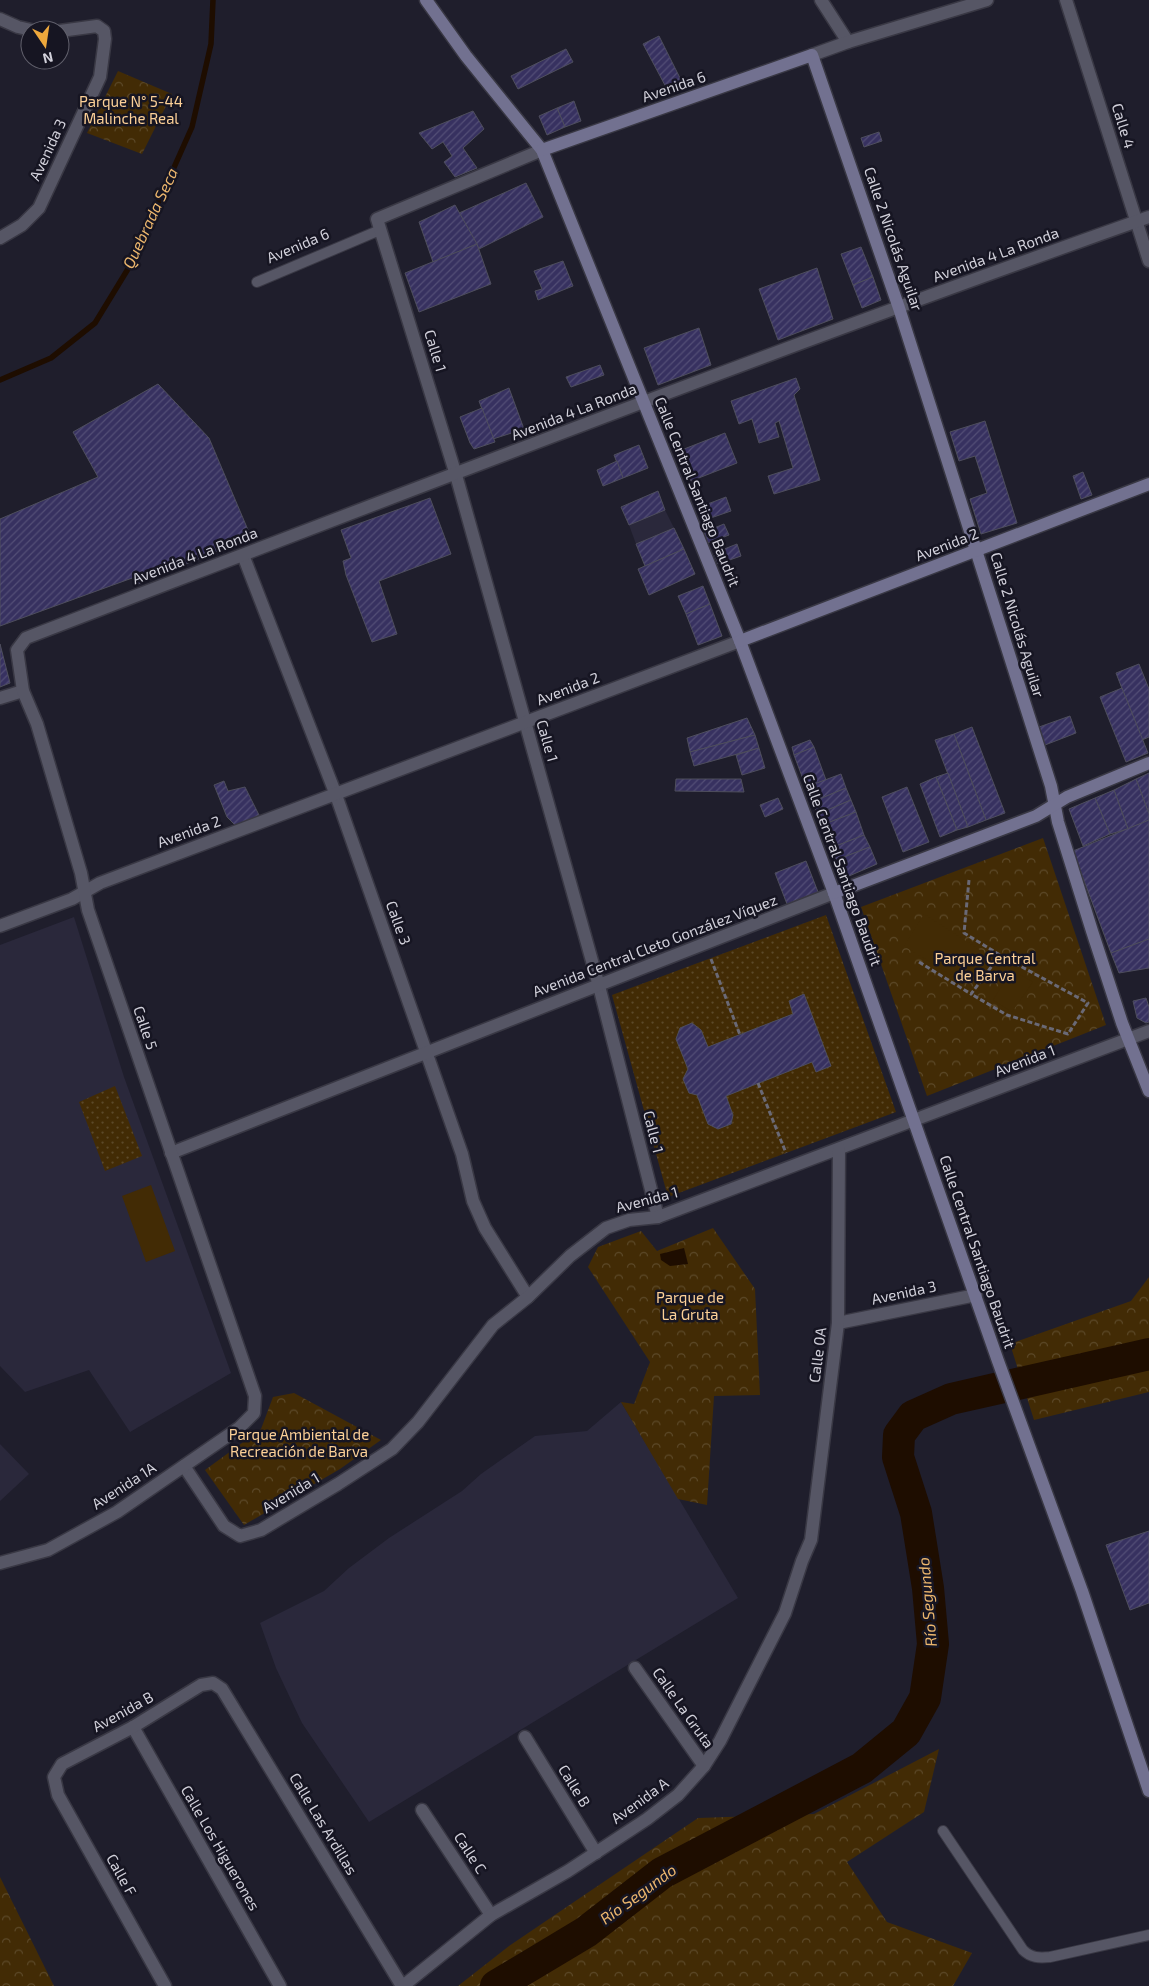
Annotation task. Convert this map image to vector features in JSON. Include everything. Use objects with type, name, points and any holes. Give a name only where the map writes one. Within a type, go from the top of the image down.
[{"type":"main road","name":"Calle Central Santiago Baudrit","points":[[426,0],[466,56],[542,150],[740,641],[834,893],[998,1362],[1084,1599],[1149,1791]]},
{"type":"main road","name":"Avenida 6","points":[[542,150],[812,56]]},
{"type":"main road","name":"Calle 2 Nicolás Aguilar","points":[[812,56],[899,308],[1051,786],[1058,822],[1069,858],[1122,1023],[1149,1091]]},
{"type":"main road","name":"Avenida 2","points":[[740,641],[1149,484]]},
{"type":"main road","name":"Avenida Central Cleto González Víquez","points":[[834,893],[1036,816],[1055,804],[1149,763]]},
{"type":"street","points":[[821,0],[848,42]]},
{"type":"street","name":"Avenida 6","points":[[812,56],[848,42],[987,0]]},
{"type":"street","name":"Calle 4","points":[[1066,0],[1149,262]]},
{"type":"street","points":[[0,19],[20,27]]},
{"type":"street","name":"Avenida 3","points":[[0,238],[22,225],[39,208],[100,77],[105,39],[104,31],[97,26],[70,30]]},
{"type":"street","name":"Avenida 6","points":[[379,225],[542,150]]},
{"type":"street","name":"Avenida 4 La Ronda","points":[[17,650],[26,638],[644,403],[1149,217]]},
{"type":"street","name":"Calle 1","points":[[379,225],[456,475],[599,986],[658,1217]]},
{"type":"street","name":"Calle 3","points":[[243,555],[336,795],[427,1051],[462,1154],[474,1201],[485,1228],[528,1297]]},
{"type":"street","name":"Avenida 2","points":[[0,926],[72,899],[100,883],[740,641]]},
{"type":"street","name":"Calle 5","points":[[17,650],[23,691],[37,724],[81,873],[88,910],[255,1396],[254,1413]]},
{"type":"street","points":[[0,698],[23,691]]},
{"type":"street","name":"Avenida Central Cleto González Víquez","points":[[171,1153],[834,893]]},
{"type":"street","name":"Avenida 1","points":[[184,1466],[224,1526],[240,1536],[261,1530],[392,1449],[418,1422],[493,1325],[528,1297],[570,1256],[606,1228],[629,1220],[658,1217],[1149,1031]]},
{"type":"street","name":"Calle 0A","points":[[802,1562],[811,1540],[838,1323],[839,1148]]},
{"type":"street","name":"Avenida 3","points":[[838,1323],[976,1295]]},
{"type":"street","name":"Avenida 1A","points":[[0,1564],[48,1550],[117,1512],[239,1428],[254,1413]]},
{"type":"street","name":"Avenida A","points":[[402,1986],[491,1915],[568,1871],[678,1795],[704,1766],[720,1741],[785,1613],[802,1562]]},
{"type":"street","name":"Calle La Gruta","points":[[635,1668],[704,1766]]},
{"type":"street","name":"Avenida B","points":[[54,1777],[62,1764],[133,1726],[201,1685],[213,1683]]},
{"type":"street","name":"Calle Las Ardillas","points":[[213,1683],[222,1689],[402,1986]]},
{"type":"street","name":"Calle Los Higuerones","points":[[133,1726],[280,1986]]},
{"type":"street","name":"Calle B","points":[[525,1737],[596,1853]]},
{"type":"street","name":"Calle F","points":[[54,1777],[58,1795],[165,1986]]},
{"type":"street","name":"Calle C","points":[[422,1810],[491,1915]]},
{"type":"lane","name":"Avenida 6","points":[[257,282],[379,225]]},
{"type":"lane","points":[[943,1831],[1028,1955],[1038,1958],[1050,1957],[1149,1935]]},
{"type":"path","points":[[919,962],[1007,1015],[1068,1034],[1088,1003],[964,933],[969,880]]},
{"type":"path","points":[[972,994],[1000,955]]},
{"type":"path","points":[[711,958],[740,1035]]},
{"type":"path","points":[[758,1083],[786,1154]]},
{"type":"shaded area","points":[[665,510],[674,528],[636,544],[629,525]]},
{"type":"shaded area","points":[[74,917],[124,1077],[231,1373],[130,1432],[89,1370],[25,1392],[0,1366],[0,945]]},
{"type":"shaded area","points":[[684,1248],[688,1264],[670,1266],[661,1260],[660,1254]]},
{"type":"shaded area","points":[[621,1402],[738,1598],[369,1822],[302,1723],[276,1668],[260,1623],[324,1591],[349,1568],[389,1538],[462,1491],[481,1474],[535,1436],[587,1431]]},
{"type":"shaded area","points":[[0,1444],[29,1474],[0,1501]]},
{"type":"green space","name":"Parque N° 5-44 Malinche Real","points":[[118,71],[172,94],[142,154],[87,133]]},
{"type":"green space","name":"Parque Central de Barva","points":[[1043,838],[1106,1025],[927,1096],[861,907]]},
{"type":"green space","points":[[924,914],[980,950],[961,981],[904,946]]},
{"type":"green space","points":[[826,915],[896,1112],[668,1197],[612,995]],"holes":[[[793,1014],[831,1065],[816,1072],[812,1062],[726,1096],[733,1114],[732,1124],[718,1129],[708,1124],[688,1069],[692,1023],[701,1030],[708,1047]]]},
{"type":"green space","points":[[1012,970],[1033,982],[1012,1012],[993,1000]]},
{"type":"green space","points":[[115,1086],[142,1156],[105,1171],[79,1102]]},
{"type":"green space","points":[[151,1185],[175,1251],[146,1262],[122,1196]]},
{"type":"green space","name":"Parque de La Gruta","points":[[713,1228],[755,1289],[760,1395],[714,1396],[707,1505],[678,1499],[621,1402],[634,1404],[650,1362],[588,1267],[598,1247],[641,1231],[657,1251]]},
{"type":"green space","points":[[1149,1277],[1149,1392],[1034,1420],[1010,1344],[1131,1301]]},
{"type":"green space","name":"Parque Ambiental de Recreación de Barva","points":[[294,1393],[381,1440],[340,1469],[244,1525],[205,1470],[261,1429],[273,1397]]},
{"type":"green space","points":[[939,1749],[924,1812],[847,1862],[887,1922],[972,1953],[953,1986],[458,1986],[509,1946],[698,1818],[814,1814]]},
{"type":"green space","points":[[0,1877],[54,1986],[0,1986]]},
{"type":"building","points":[[659,36],[682,82],[667,89],[643,44]]},
{"type":"building","points":[[566,49],[573,62],[518,89],[511,76]]},
{"type":"building","points":[[574,101],[581,121],[565,127],[557,108]]},
{"type":"building","points":[[557,108],[565,127],[547,135],[539,116]]},
{"type":"building","points":[[473,111],[484,129],[463,148],[477,168],[455,177],[444,162],[452,156],[443,142],[432,149],[419,133]]},
{"type":"building","points":[[879,132],[882,141],[864,147],[861,138]]},
{"type":"building","points":[[526,183],[543,217],[479,249],[459,213]]},
{"type":"building","points":[[455,205],[477,244],[433,262],[419,222]]},
{"type":"building","points":[[477,244],[491,284],[419,312],[405,273]]},
{"type":"building","points":[[861,247],[873,277],[853,285],[841,254]]},
{"type":"building","points":[[563,261],[573,286],[538,300],[535,291],[542,289],[534,271]]},
{"type":"building","points":[[817,268],[833,319],[778,340],[759,289]]},
{"type":"building","points":[[873,277],[881,300],[862,308],[853,285]]},
{"type":"building","points":[[699,328],[711,365],[658,385],[644,348]]},
{"type":"building","points":[[600,365],[604,375],[571,387],[566,377]]},
{"type":"building","points":[[796,378],[800,389],[794,395],[820,480],[774,494],[768,476],[793,468],[779,421],[775,423],[779,437],[759,443],[752,419],[739,424],[731,401]]},
{"type":"building","points":[[158,384],[209,438],[251,537],[138,584],[135,577],[0,626],[0,519],[98,477],[73,432]]},
{"type":"building","points":[[509,388],[524,429],[493,439],[479,401]]},
{"type":"building","points":[[482,408],[495,442],[474,449],[460,417]]},
{"type":"building","points":[[985,421],[1017,523],[981,534],[970,499],[987,493],[975,456],[959,461],[950,432]]},
{"type":"building","points":[[725,433],[737,463],[691,481],[679,451]]},
{"type":"building","points":[[639,445],[648,468],[623,478],[614,455]]},
{"type":"building","points":[[617,461],[623,478],[603,486],[597,470]]},
{"type":"building","points":[[1083,472],[1092,495],[1081,499],[1073,476]]},
{"type":"building","points":[[658,491],[665,510],[629,525],[621,507]]},
{"type":"building","points":[[726,497],[731,511],[702,521],[697,508]]},
{"type":"building","points":[[430,498],[451,554],[379,581],[397,634],[372,642],[346,575],[343,561],[351,558],[341,530]]},
{"type":"building","points":[[724,524],[729,535],[708,543],[704,532]]},
{"type":"building","points":[[674,528],[684,549],[645,566],[636,544]]},
{"type":"building","points":[[737,544],[741,556],[718,564],[714,553]]},
{"type":"building","points":[[684,549],[695,574],[649,595],[638,569]]},
{"type":"building","points":[[703,586],[710,604],[686,614],[678,596]]},
{"type":"building","points":[[710,604],[722,636],[698,645],[686,614]]},
{"type":"building","points":[[0,644],[10,683],[0,687]]},
{"type":"building","points":[[1139,664],[1149,689],[1149,737],[1142,740],[1116,673]]},
{"type":"building","points":[[1122,688],[1148,753],[1126,762],[1100,697]]},
{"type":"building","points":[[1070,716],[1076,733],[1045,745],[1039,727]]},
{"type":"building","points":[[747,718],[755,735],[690,752],[687,738]]},
{"type":"building","points":[[972,727],[1005,813],[986,820],[954,734]]},
{"type":"building","points":[[954,734],[986,820],[968,827],[935,740]]},
{"type":"building","points":[[755,735],[759,748],[694,766],[690,752]]},
{"type":"building","points":[[810,740],[814,747],[794,755],[792,747]]},
{"type":"building","points":[[814,747],[826,780],[806,787],[794,755]]},
{"type":"building","points":[[759,748],[765,768],[742,775],[736,755]]},
{"type":"building","points":[[948,773],[968,827],[957,830],[936,777]]},
{"type":"building","points":[[1149,773],[1149,814],[1136,779]]},
{"type":"building","points":[[841,774],[846,788],[812,802],[806,787]]},
{"type":"building","points":[[936,777],[957,830],[940,837],[920,784]]},
{"type":"building","points":[[676,779],[741,779],[744,792],[675,791]]},
{"type":"building","points":[[1136,779],[1149,814],[1149,820],[1128,829],[1114,790]]},
{"type":"building","points":[[224,781],[228,791],[245,787],[259,815],[237,827],[227,817],[214,785]]},
{"type":"building","points":[[907,787],[929,842],[903,852],[882,797]]},
{"type":"building","points":[[846,788],[851,800],[818,814],[812,802]]},
{"type":"building","points":[[1114,790],[1128,829],[1110,834],[1095,798]]},
{"type":"building","points":[[778,798],[783,809],[765,817],[760,805]]},
{"type":"building","points":[[1095,798],[1110,834],[1083,846],[1069,809]]},
{"type":"building","points":[[851,800],[856,812],[822,825],[818,814]]},
{"type":"building","points":[[856,812],[864,835],[831,848],[822,825]]},
{"type":"building","points":[[1149,820],[1149,939],[1111,953],[1073,851]]},
{"type":"building","points":[[864,835],[870,847],[836,860],[831,848]]},
{"type":"building","points":[[870,847],[877,864],[849,876],[841,873],[836,860]]},
{"type":"building","points":[[806,861],[818,892],[787,904],[775,873]]},
{"type":"building","points":[[1149,939],[1149,968],[1119,973],[1111,953]]},
{"type":"building","points":[[804,994],[831,1066],[816,1072],[812,1062],[726,1096],[733,1115],[731,1124],[718,1129],[708,1124],[697,1095],[689,1093],[683,1079],[688,1069],[676,1039],[680,1028],[692,1023],[701,1030],[708,1047],[793,1014],[789,1001]]},
{"type":"building","points":[[1146,998],[1149,1007],[1149,1022],[1146,1023],[1137,1018],[1133,1001]]},
{"type":"building","points":[[1149,1531],[1149,1603],[1130,1610],[1106,1545]]},
{"type":"waterway","name":"Quebrada Seca","points":[[0,380],[51,358],[95,323],[131,264],[192,127],[211,44],[213,0]]},
{"type":"waterway","name":"Río Segundo","points":[[496,1986],[586,1932],[662,1873],[862,1768],[906,1732],[925,1698],[933,1644],[928,1588],[916,1513],[898,1457],[899,1435],[913,1416],[951,1399],[1149,1354]]}]
